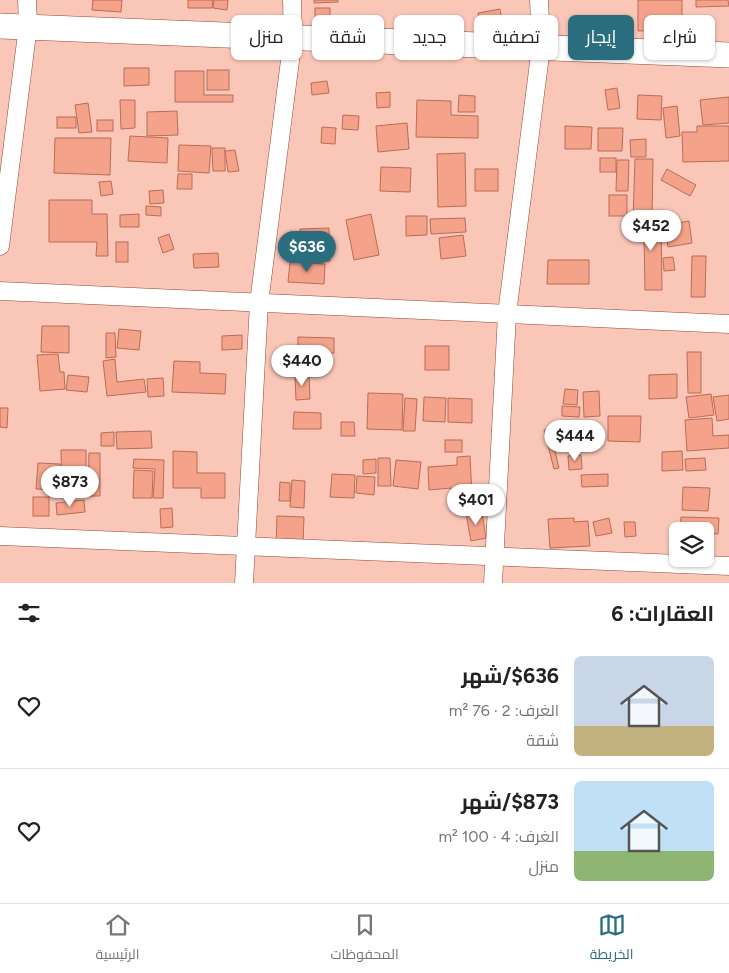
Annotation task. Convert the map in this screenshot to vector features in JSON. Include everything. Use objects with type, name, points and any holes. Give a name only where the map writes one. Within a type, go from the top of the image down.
[{"type":"street","points":[[0,246],[28,26],[27,0]]},
{"type":"street","points":[[292,0],[292,15]]},
{"type":"street","points":[[540,0],[540,15]]},
{"type":"street","points":[[0,26],[231,34]]},
{"type":"street","points":[[302,37],[474,44]]},
{"type":"street","points":[[558,48],[729,55]]},
{"type":"street","points":[[244,583],[259,303],[290,60]]},
{"type":"street","points":[[492,583],[507,314],[539,60]]},
{"type":"street","points":[[0,291],[729,324]]},
{"type":"street","points":[[0,536],[729,566]]},
{"type":"building","points":[[93,0],[122,0],[121,12],[92,10]]},
{"type":"building","points":[[188,0],[213,0],[212,8],[188,8]]},
{"type":"building","points":[[214,0],[228,0],[227,10],[213,8]]},
{"type":"building","points":[[314,0],[338,0],[338,2],[314,3]]},
{"type":"building","points":[[638,0],[682,0],[682,15],[644,15],[644,31],[638,31]]},
{"type":"building","points":[[696,0],[728,0],[729,6],[696,7]]},
{"type":"building","points":[[315,8],[330,8],[330,15],[315,15]]},
{"type":"building","points":[[500,9],[501,15],[478,15],[478,13]]},
{"type":"building","points":[[124,68],[149,68],[149,85],[124,86]]},
{"type":"building","points":[[207,70],[229,70],[229,90],[207,90]]},
{"type":"building","points":[[175,71],[204,71],[204,95],[233,95],[233,102],[175,102]]},
{"type":"building","points":[[327,81],[329,93],[312,95],[311,83]]},
{"type":"building","points":[[617,88],[620,108],[608,110],[605,90]]},
{"type":"building","points":[[390,92],[390,107],[377,108],[376,93]]},
{"type":"building","points":[[459,95],[475,96],[475,112],[458,112]]},
{"type":"building","points":[[638,95],[662,96],[661,120],[637,119]]},
{"type":"building","points":[[729,97],[729,123],[703,125],[700,100]]},
{"type":"building","points":[[120,100],[135,100],[135,128],[121,129]]},
{"type":"building","points":[[417,100],[451,101],[451,115],[478,116],[478,138],[416,137]]},
{"type":"building","points":[[88,103],[92,132],[79,133],[75,105]]},
{"type":"building","points":[[677,106],[680,136],[666,138],[663,108]]},
{"type":"building","points":[[177,111],[178,135],[147,136],[147,112]]},
{"type":"building","points":[[343,115],[359,116],[358,130],[342,129]]},
{"type":"building","points":[[57,117],[76,117],[76,128],[57,128]]},
{"type":"building","points":[[97,120],[113,120],[113,131],[97,131]]},
{"type":"building","points":[[407,123],[409,149],[378,152],[376,126]]},
{"type":"building","points":[[565,126],[592,127],[591,149],[565,149]]},
{"type":"building","points":[[697,126],[729,126],[729,161],[683,162],[682,132],[697,132]]},
{"type":"building","points":[[322,127],[336,128],[335,144],[321,143]]},
{"type":"building","points":[[598,128],[623,128],[622,151],[598,151]]},
{"type":"building","points":[[130,136],[168,138],[167,163],[128,161]]},
{"type":"building","points":[[55,138],[111,138],[110,175],[54,173]]},
{"type":"building","points":[[646,139],[646,157],[631,157],[630,140]]},
{"type":"building","points":[[179,145],[211,146],[209,173],[178,171]]},
{"type":"building","points":[[212,148],[225,148],[225,171],[213,171]]},
{"type":"building","points":[[235,150],[239,171],[228,172],[225,151]]},
{"type":"building","points":[[465,153],[466,206],[438,207],[437,154]]},
{"type":"building","points":[[600,158],[616,158],[616,172],[600,172]]},
{"type":"building","points":[[635,159],[653,159],[652,220],[633,220]]},
{"type":"building","points":[[617,160],[629,160],[628,191],[616,191]]},
{"type":"building","points":[[381,167],[411,168],[410,192],[380,191]]},
{"type":"building","points":[[475,169],[498,169],[498,191],[475,191]]},
{"type":"building","points":[[667,169],[696,185],[690,196],[661,180]]},
{"type":"building","points":[[178,174],[192,174],[192,189],[177,189]]},
{"type":"building","points":[[111,181],[113,194],[101,196],[99,182]]},
{"type":"building","points":[[163,190],[164,203],[150,204],[149,191]]},
{"type":"building","points":[[609,195],[627,195],[627,216],[609,216]]},
{"type":"building","points":[[49,200],[92,200],[92,214],[107,214],[108,256],[96,256],[97,242],[49,242]]},
{"type":"building","points":[[146,206],[161,207],[161,216],[146,215]]},
{"type":"building","points":[[139,214],[139,227],[120,227],[120,215]]},
{"type":"building","points":[[371,214],[379,255],[354,260],[346,220]]},
{"type":"building","points":[[406,216],[427,216],[427,235],[406,236]]},
{"type":"building","points":[[465,218],[466,232],[431,234],[430,219]]},
{"type":"building","points":[[661,221],[662,290],[645,290],[644,236],[632,236],[631,222]]},
{"type":"building","points":[[689,221],[692,243],[668,247],[665,225]]},
{"type":"building","points":[[329,228],[330,261],[301,262],[300,229]]},
{"type":"building","points":[[169,234],[174,249],[163,253],[158,238]]},
{"type":"building","points":[[463,235],[466,256],[441,259],[439,238]]},
{"type":"building","points":[[116,242],[128,242],[128,262],[116,262]]},
{"type":"building","points":[[218,253],[219,267],[194,268],[193,254]]},
{"type":"building","points":[[692,256],[706,256],[705,297],[691,297]]},
{"type":"building","points":[[673,257],[675,270],[664,271],[663,258]]},
{"type":"building","points":[[548,260],[589,260],[589,284],[547,284]]},
{"type":"building","points":[[290,262],[325,264],[324,284],[288,282]]},
{"type":"building","points":[[42,326],[69,326],[69,353],[41,352]]},
{"type":"building","points":[[119,329],[141,331],[139,350],[117,348]]},
{"type":"building","points":[[106,333],[115,333],[116,357],[106,358]]},
{"type":"building","points":[[242,335],[242,349],[222,350],[222,336]]},
{"type":"building","points":[[298,337],[334,338],[334,353],[298,353]]},
{"type":"building","points":[[425,346],[449,346],[449,370],[425,370]]},
{"type":"building","points":[[687,352],[701,352],[701,393],[688,393]]},
{"type":"building","points":[[58,354],[60,372],[64,372],[65,389],[40,391],[37,355]]},
{"type":"building","points":[[115,359],[117,382],[144,379],[146,392],[107,396],[103,361]]},
{"type":"building","points":[[174,361],[200,362],[200,373],[226,374],[225,394],[172,392]]},
{"type":"building","points":[[309,374],[310,399],[296,400],[295,375]]},
{"type":"building","points":[[677,374],[677,398],[649,399],[649,375]]},
{"type":"building","points":[[68,375],[89,377],[87,392],[66,390]]},
{"type":"building","points":[[163,378],[164,396],[148,397],[147,379]]},
{"type":"building","points":[[565,389],[578,390],[577,405],[563,404]]},
{"type":"building","points":[[599,391],[600,416],[584,417],[583,392]]},
{"type":"building","points":[[368,393],[403,394],[402,430],[367,429]]},
{"type":"building","points":[[711,394],[714,415],[689,418],[686,397]]},
{"type":"building","points":[[729,395],[729,419],[717,421],[713,397]]},
{"type":"building","points":[[424,397],[446,398],[445,422],[423,421]]},
{"type":"building","points":[[405,398],[417,399],[415,431],[403,431]]},
{"type":"building","points":[[448,398],[472,399],[472,423],[448,422]]},
{"type":"building","points":[[562,406],[580,407],[579,417],[562,416]]},
{"type":"building","points":[[0,408],[8,408],[7,428],[0,427]]},
{"type":"building","points":[[294,412],[321,413],[321,429],[293,429]]},
{"type":"building","points":[[608,416],[641,416],[640,442],[608,441]]},
{"type":"building","points":[[712,418],[713,436],[729,435],[729,448],[687,451],[685,420]]},
{"type":"building","points":[[579,421],[585,445],[568,450],[564,435],[552,438],[559,468],[554,469],[544,430]]},
{"type":"building","points":[[341,422],[354,422],[355,436],[341,436]]},
{"type":"building","points":[[151,431],[152,448],[117,449],[116,432]]},
{"type":"building","points":[[114,432],[114,446],[101,446],[101,433]]},
{"type":"building","points":[[445,440],[462,440],[462,452],[445,452]]},
{"type":"building","points":[[61,450],[86,450],[86,493],[62,493]]},
{"type":"building","points":[[173,451],[197,452],[197,473],[225,473],[225,498],[201,498],[201,488],[173,488]]},
{"type":"building","points":[[682,451],[683,470],[662,471],[662,452]]},
{"type":"building","points":[[89,453],[100,453],[100,496],[88,496]]},
{"type":"building","points":[[581,455],[582,469],[569,470],[568,456]]},
{"type":"building","points":[[470,456],[472,496],[451,498],[451,488],[429,490],[428,467],[457,465],[457,457]]},
{"type":"building","points":[[378,458],[390,458],[391,486],[378,486]]},
{"type":"building","points":[[705,458],[706,470],[686,471],[685,459]]},
{"type":"building","points":[[134,459],[164,460],[163,498],[153,498],[155,469],[133,468]]},
{"type":"building","points":[[376,459],[376,473],[363,474],[363,460]]},
{"type":"building","points":[[396,460],[421,462],[418,489],[393,486]]},
{"type":"building","points":[[38,463],[60,464],[59,490],[36,489]]},
{"type":"building","points":[[134,470],[153,471],[152,498],[133,498]]},
{"type":"building","points":[[332,474],[355,475],[354,498],[330,497]]},
{"type":"building","points":[[608,474],[608,486],[582,487],[581,475]]},
{"type":"building","points":[[357,476],[375,477],[374,495],[356,493]]},
{"type":"building","points":[[292,480],[305,481],[304,508],[290,507]]},
{"type":"building","points":[[280,482],[290,483],[290,501],[279,501]]},
{"type":"building","points":[[683,487],[710,488],[708,511],[682,510]]},
{"type":"building","points":[[33,497],[49,497],[49,516],[33,516]]},
{"type":"building","points":[[84,500],[85,512],[57,515],[56,503]]},
{"type":"building","points":[[172,508],[173,527],[161,528],[160,509]]},
{"type":"building","points":[[482,512],[486,538],[471,541],[466,514]]},
{"type":"building","points":[[277,516],[304,517],[303,545],[276,545]]},
{"type":"building","points":[[681,517],[719,518],[718,534],[714,534],[714,522],[681,522]]},
{"type":"building","points":[[574,518],[574,522],[588,521],[590,546],[550,548],[548,519]]},
{"type":"building","points":[[609,518],[612,533],[596,536],[593,522]]},
{"type":"building","points":[[624,522],[635,522],[636,536],[625,537]]}]
